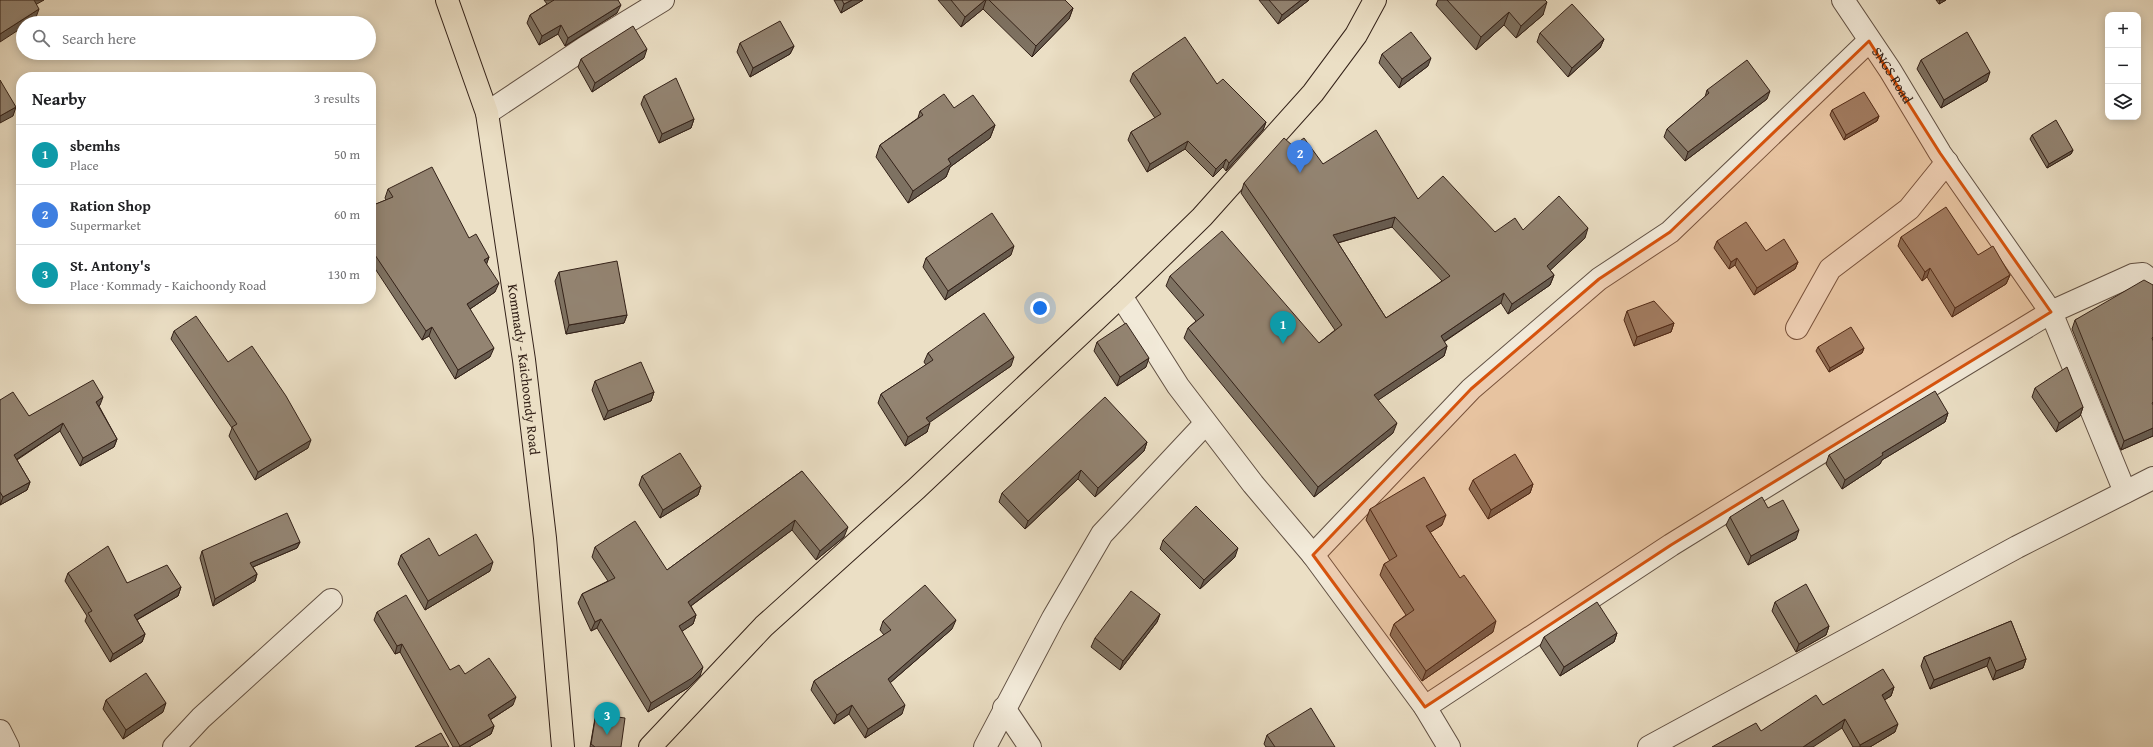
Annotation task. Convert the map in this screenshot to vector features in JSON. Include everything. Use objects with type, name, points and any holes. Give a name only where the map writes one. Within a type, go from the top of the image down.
[{"type":"main road","name":"Kommady - Kaichoondy Road","points":[[447,0],[487,113],[505,244],[524,360],[545,538],[563,747]]},
{"type":"main road","points":[[650,747],[764,626],[916,489],[1121,296],[1202,217],[1313,93],[1356,35],[1375,0]]},
{"type":"street","points":[[487,113],[586,47],[663,0]]},
{"type":"street","name":"SNGS Road","points":[[1843,0],[1869,41],[1890,70],[1944,157],[2051,312],[2125,492]]},
{"type":"street","points":[[1312,555],[1471,390],[1599,279],[1670,232],[1869,41]]},
{"type":"street","points":[[1797,328],[1830,269],[1909,209],[1944,157]]},
{"type":"street","points":[[1424,707],[1671,545],[2051,312],[2133,275],[2143,274],[2153,282]]},
{"type":"street","points":[[1121,296],[1178,386],[1205,424],[1312,555],[1424,707],[1449,747]]},
{"type":"street","points":[[985,747],[1004,708],[1053,618],[1102,534],[1205,424]]},
{"type":"street","points":[[1649,747],[2017,547],[2153,478]]},
{"type":"street","points":[[174,747],[202,718],[331,600]]},
{"type":"street","points":[[1004,708],[1030,747]]},
{"type":"street","points":[[0,731],[8,747]]},
{"type":"highlighted area","points":[[1869,41],[1940,153],[2051,312],[1671,545],[1425,707],[1313,555],[1471,389],[1599,279],[1670,232]]},
{"type":"building","points":[[0,0],[34,0],[39,9],[28,16],[16,16],[16,24],[0,34]]},
{"type":"building","points":[[554,0],[618,0],[621,5],[568,38],[561,25],[542,36],[530,15]]},
{"type":"building","points":[[842,0],[852,0],[844,4]]},
{"type":"building","points":[[951,0],[985,0],[965,17]]},
{"type":"building","points":[[989,0],[1065,0],[1073,8],[1036,46]]},
{"type":"building","points":[[1269,0],[1301,0],[1282,15]]},
{"type":"building","points":[[1447,0],[1545,0],[1547,2],[1521,26],[1509,12],[1481,37]]},
{"type":"building","points":[[1572,4],[1604,39],[1572,68],[1540,33]]},
{"type":"building","points":[[780,21],[794,46],[753,68],[740,43]]},
{"type":"building","points":[[633,26],[647,49],[595,83],[581,59]]},
{"type":"building","points":[[1411,32],[1431,58],[1402,79],[1382,54]]},
{"type":"building","points":[[1967,32],[1990,72],[1944,100],[1921,60]]},
{"type":"building","points":[[1185,37],[1217,84],[1223,79],[1266,122],[1229,163],[1226,159],[1216,169],[1188,141],[1150,164],[1131,132],[1161,114],[1133,73]]},
{"type":"building","points":[[1747,60],[1770,91],[1688,152],[1667,129],[1709,93],[1707,90]]},
{"type":"building","points":[[676,78],[694,119],[662,134],[644,96]]},
{"type":"building","points":[[0,80],[16,107],[0,116]]},
{"type":"building","points":[[1864,92],[1879,116],[1846,135],[1832,110]]},
{"type":"building","points":[[944,94],[954,108],[973,95],[995,125],[948,159],[951,164],[913,191],[880,145],[923,115],[920,111]]},
{"type":"building","points":[[2056,120],[2073,150],[2049,164],[2032,135]]},
{"type":"building","points":[[1376,130],[1418,199],[1443,176],[1495,232],[1515,218],[1523,230],[1559,196],[1588,228],[1547,266],[1554,275],[1512,304],[1504,293],[1441,336],[1447,346],[1374,395],[1397,423],[1318,487],[1188,328],[1204,315],[1170,276],[1222,231],[1319,343],[1342,325],[1244,183],[1284,138],[1293,146],[1304,138],[1323,164]],"holes":[[[1395,217],[1450,276],[1386,318],[1333,235]]]},
{"type":"building","points":[[432,167],[469,238],[476,234],[489,257],[484,260],[499,283],[467,304],[494,348],[458,370],[432,327],[426,331],[376,256],[376,204],[393,197],[388,189]]},
{"type":"building","points":[[1946,207],[1978,255],[1993,246],[2010,275],[1955,308],[1930,268],[1925,272],[1901,237]]},
{"type":"building","points":[[992,213],[1014,246],[948,291],[926,258]]},
{"type":"building","points":[[1746,222],[1766,251],[1784,239],[1798,262],[1757,288],[1737,258],[1731,262],[1717,241]]},
{"type":"building","points":[[617,261],[627,315],[569,325],[559,272]]},
{"type":"building","points":[[2144,280],[2153,285],[2153,428],[2124,441],[2075,320]]},
{"type":"building","points":[[1654,301],[1674,323],[1637,337],[1627,311]]},
{"type":"building","points":[[984,313],[1014,357],[926,418],[930,423],[908,437],[881,394],[933,360],[928,353]]},
{"type":"building","points":[[196,316],[228,362],[252,346],[286,396],[311,440],[258,472],[232,427],[237,424],[174,331]]},
{"type":"building","points":[[1126,323],[1149,358],[1120,377],[1097,342]]},
{"type":"building","points":[[1851,327],[1864,348],[1830,368],[1818,347]]},
{"type":"building","points":[[641,362],[654,392],[608,411],[595,381]]},
{"type":"building","points":[[2067,367],[2083,407],[2059,423],[2035,388]]},
{"type":"building","points":[[93,380],[103,397],[96,402],[117,439],[83,458],[63,423],[14,455],[30,482],[3,497],[0,492],[0,400],[13,392],[29,416]]},
{"type":"building","points":[[1935,391],[1948,413],[1882,453],[1883,455],[1845,480],[1829,455]]},
{"type":"building","points":[[1105,397],[1147,442],[1098,488],[1081,470],[1028,521],[1002,493]]},
{"type":"building","points":[[680,453],[701,486],[663,510],[642,476]]},
{"type":"building","points":[[1515,454],[1533,484],[1491,510],[1473,480]]},
{"type":"building","points":[[802,471],[848,527],[820,551],[795,520],[688,602],[696,615],[679,626],[703,667],[692,678],[651,703],[601,619],[595,622],[582,594],[615,578],[595,547],[635,521],[667,570]]},
{"type":"building","points":[[1424,477],[1446,515],[1426,526],[1460,578],[1464,575],[1496,621],[1426,671],[1394,624],[1414,610],[1384,564],[1397,556],[1370,509]]},
{"type":"building","points":[[1762,497],[1768,508],[1783,500],[1799,530],[1751,556],[1730,517]]},
{"type":"building","points":[[1196,506],[1238,548],[1204,580],[1163,540]]},
{"type":"building","points":[[287,513],[300,542],[250,563],[257,574],[215,599],[202,551]]},
{"type":"building","points":[[476,534],[493,562],[428,601],[401,555],[429,538],[439,556]]},
{"type":"building","points":[[108,546],[127,583],[167,565],[181,587],[134,615],[145,634],[113,654],[88,613],[92,611],[68,573]]},
{"type":"building","points":[[1806,584],[1829,626],[1799,644],[1775,602]]},
{"type":"building","points":[[925,585],[956,620],[888,679],[905,705],[868,729],[852,705],[837,715],[814,681],[891,630],[883,621]]},
{"type":"building","points":[[1131,591],[1160,614],[1123,661],[1095,638]]},
{"type":"building","points":[[406,595],[450,670],[459,665],[465,674],[489,658],[516,697],[488,715],[494,726],[460,746],[402,644],[397,646],[377,612]]},
{"type":"building","points":[[1597,602],[1617,633],[1564,667],[1544,637]]},
{"type":"building","points":[[2011,621],[2026,659],[1996,671],[1990,657],[1934,680],[1924,657]]},
{"type":"building","points":[[1883,669],[1894,687],[1882,695],[1898,724],[1860,745],[1845,719],[1803,747],[1712,747],[1756,723],[1761,731],[1816,695],[1823,705]]},
{"type":"building","points":[[146,673],[166,703],[126,730],[106,700]]},
{"type":"building","points":[[1311,708],[1335,747],[1275,747],[1267,735]]},
{"type":"building","points":[[596,714],[625,718],[621,747],[595,747],[591,744]]},
{"type":"building","points":[[441,733],[449,747],[415,747]]},
{"type":"place","name":"Ration Shop","points":[[1300,173]]},
{"type":"place","name":"sbemhs","points":[[1283,344]]},
{"type":"place","name":"St. Antony's","points":[[607,735]]}]
